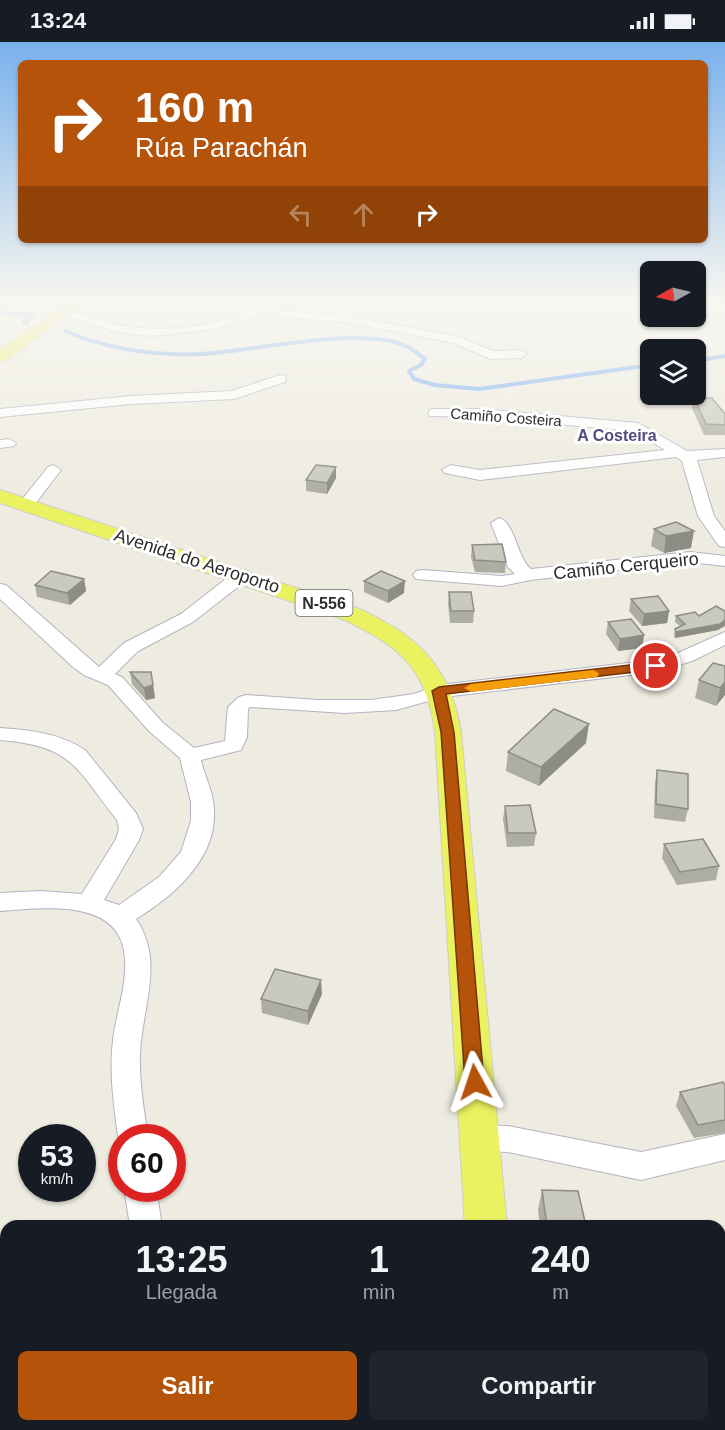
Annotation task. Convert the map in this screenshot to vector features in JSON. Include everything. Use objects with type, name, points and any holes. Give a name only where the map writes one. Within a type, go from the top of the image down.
[{"type":"main road","name":"Avenida do Aeroporto","points":[[0,496],[242,575],[332,606],[375,624],[406,648],[439,691],[448,732],[486,1220]]},
{"type":"street","points":[[0,412],[131,400],[234,396],[280,379]]},
{"type":"street","name":"Camiño Costeira","points":[[435,413],[481,413],[638,427],[681,454]]},
{"type":"street","points":[[450,470],[480,475],[681,454],[725,453]]},
{"type":"street","points":[[681,454],[689,459],[706,516],[725,542]]},
{"type":"street","points":[[26,505],[53,470]]},
{"type":"street","name":"Camiño Cerqueiro","points":[[499,524],[517,567],[527,575]]},
{"type":"street","name":"Camiño Cerqueiro","points":[[422,575],[502,581],[514,580],[527,575],[690,557],[725,561]]},
{"type":"street","points":[[101,676],[131,647],[187,618],[242,575]]},
{"type":"street","points":[[0,589],[80,663],[119,685],[156,727],[190,756],[202,801],[202,822],[194,852],[183,868],[152,898],[121,916]]},
{"type":"street","points":[[190,756],[234,745],[238,707],[246,701],[308,705],[377,705],[423,699],[439,691],[656,666],[685,657],[725,638]]},
{"type":"street","points":[[0,734],[42,739],[68,748],[77,755],[128,818],[131,829],[127,840],[89,903]]},
{"type":"street","points":[[0,902],[52,898],[89,903],[121,916],[134,936],[139,956],[127,1042],[125,1082],[131,1124]]},
{"type":"street","points":[[479,1138],[508,1139],[641,1166],[725,1147]]},
{"type":"street","points":[[142,1202],[145,1220]]},
{"type":"building","points":[[706,398],[712,398],[725,414],[725,425],[706,424],[697,405],[706,405]]},
{"type":"building","points":[[316,465],[336,467],[327,483],[306,480]]},
{"type":"building","points":[[676,522],[694,531],[666,536],[654,529]]},
{"type":"building","points":[[502,544],[506,562],[475,560],[472,545]]},
{"type":"building","points":[[51,571],[84,579],[67,593],[35,585]]},
{"type":"building","points":[[381,571],[405,581],[388,591],[364,581]]},
{"type":"building","points":[[449,592],[471,592],[474,611],[451,611]]},
{"type":"building","points":[[658,596],[669,611],[644,614],[631,599]]},
{"type":"building","points":[[716,606],[725,611],[725,620],[720,624],[676,632],[675,629],[685,624],[676,616],[695,612],[699,616]]},
{"type":"building","points":[[631,619],[644,635],[620,639],[608,622]]},
{"type":"building","points":[[713,663],[725,666],[725,682],[720,688],[699,680]]},
{"type":"building","points":[[130,672],[151,672],[153,685],[144,688]]},
{"type":"building","points":[[554,709],[589,724],[541,767],[508,752]]},
{"type":"building","points":[[657,770],[688,774],[688,809],[656,804]]},
{"type":"building","points":[[530,805],[536,833],[508,833],[505,806]]},
{"type":"building","points":[[703,839],[719,866],[680,872],[664,844]]},
{"type":"building","points":[[275,969],[321,980],[308,1011],[261,999]]},
{"type":"building","points":[[723,1082],[725,1085],[725,1120],[698,1125],[680,1092]]},
{"type":"building","points":[[542,1190],[578,1191],[585,1220],[546,1220]]},
{"type":"waterway","points":[[417,367],[409,371],[414,379],[435,385],[479,389],[638,367]]},
{"type":"slow traffic","points":[[471,688],[593,674]]},
{"type":"district","name":"A Costeira","points":[[617,435]]},
{"type":"route","points":[[475,1082],[448,732],[439,691],[656,666]]}]
